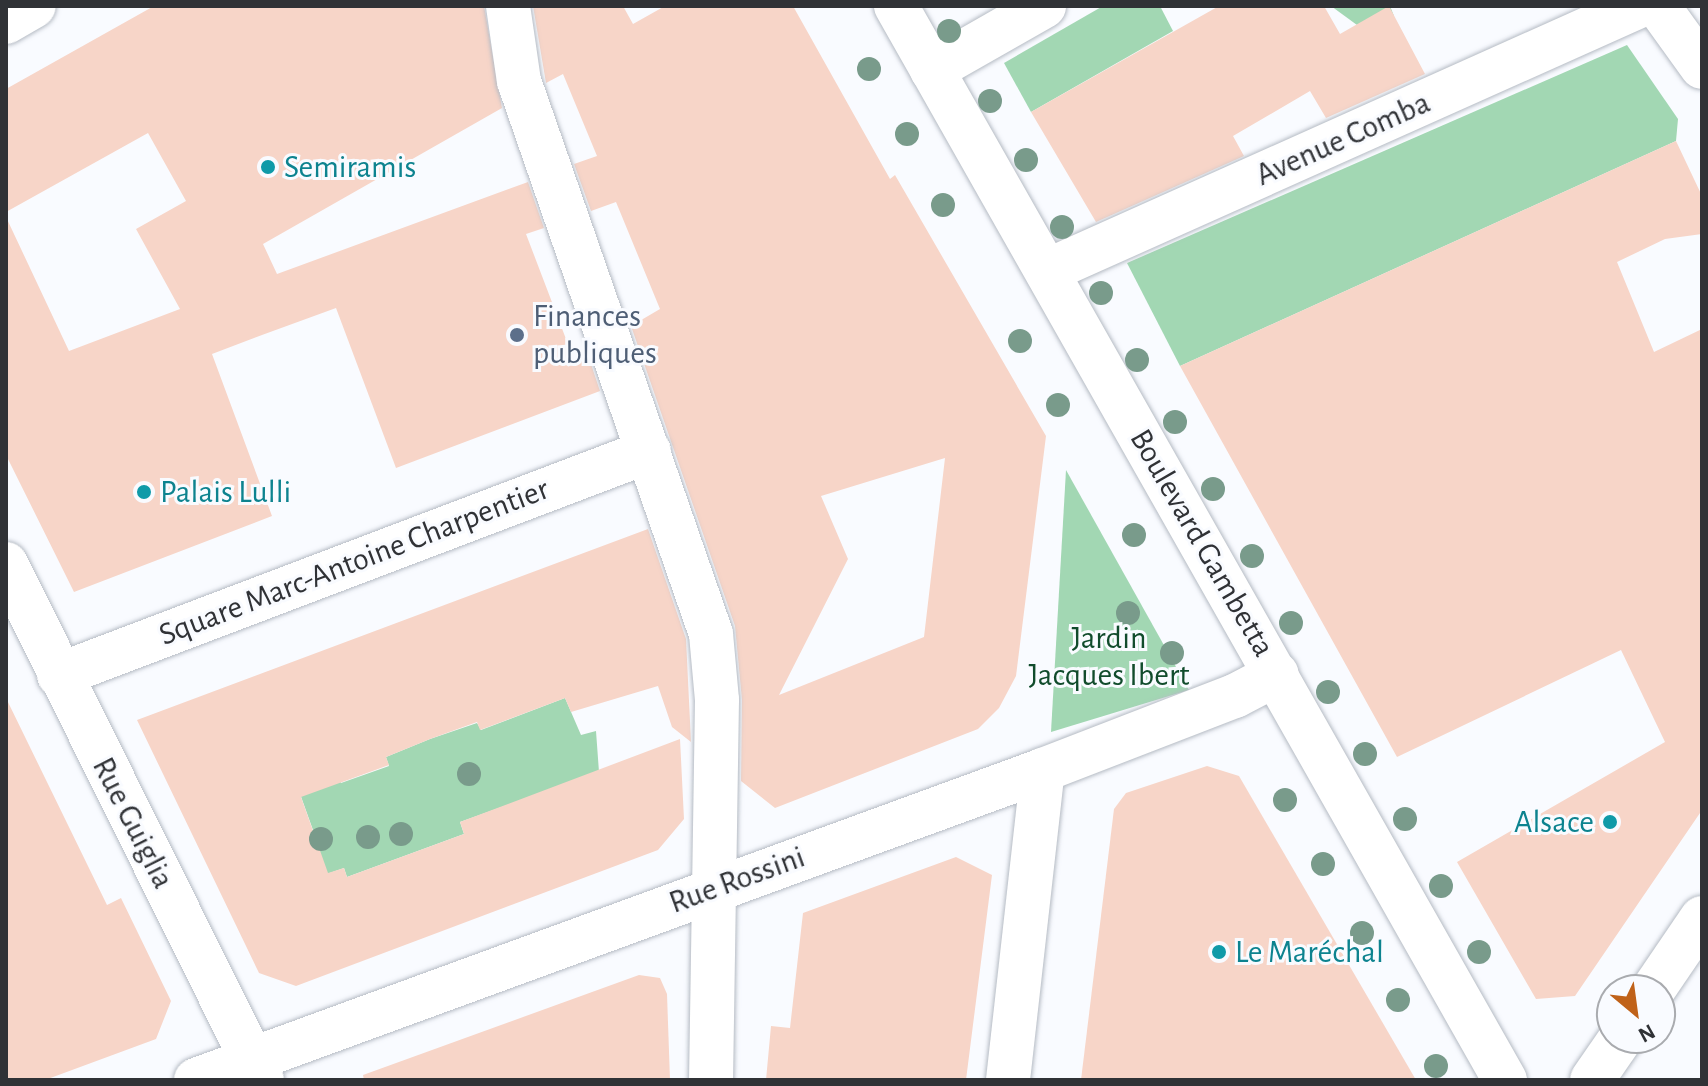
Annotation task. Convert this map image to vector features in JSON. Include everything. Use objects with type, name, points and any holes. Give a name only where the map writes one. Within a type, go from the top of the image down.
[{"type":"street","points":[[508,6],[519,81],[711,634],[717,700],[711,890],[711,1080]]},
{"type":"street","name":"Boulevard Gambetta","points":[[896,6],[1505,1080]]},
{"type":"street","points":[[932,70],[1044,6]]},
{"type":"street","name":"Avenue Comba","points":[[1047,271],[1639,6]]},
{"type":"street","points":[[1658,6],[1702,67]]},
{"type":"street","name":"Square Marc-Antoine Charpentier","points":[[59,675],[649,451]]},
{"type":"street","name":"Rue Guiglia","points":[[6,564],[257,1070]]},
{"type":"street","name":"Rue Rossini","points":[[196,1080],[257,1070],[711,890],[1043,770],[1235,696],[1277,674]]},
{"type":"street","points":[[1008,1080],[1043,770]]},
{"type":"street","points":[[1664,974],[1702,918]]},
{"type":"street","points":[[1592,1080],[1610,1054]]},
{"type":"green space","points":[[1103,6],[1160,6],[1173,31],[1031,112],[1004,63]]},
{"type":"green space","points":[[1331,6],[1390,6],[1394,16],[1357,25]]},
{"type":"green space","points":[[1627,45],[1678,119],[1676,141],[1180,366],[1127,263]]},
{"type":"green space","name":"Jardin Jacques Ibert","points":[[1066,470],[1189,690],[1051,732]]},
{"type":"green space","points":[[565,698],[581,735],[596,731],[599,772],[460,822],[464,834],[347,877],[344,868],[310,880],[313,830],[299,791],[337,776],[341,783],[389,766],[386,757],[430,739],[477,723],[481,730]]},
{"type":"building","points":[[154,6],[484,6],[502,108],[263,244],[277,274],[528,182],[544,228],[526,234],[574,360],[587,352],[600,391],[396,468],[336,308],[212,354],[272,516],[74,592],[6,455],[6,217],[69,351],[180,309],[136,229],[186,201],[148,133],[6,212],[6,89]]},
{"type":"building","points":[[533,6],[623,6],[633,24],[665,6],[793,6],[890,179],[895,175],[1046,436],[1016,676],[999,708],[978,729],[775,808],[741,781],[742,700],[735,626],[631,326],[660,309],[616,202],[591,211],[574,164],[597,156],[563,74],[546,83]],"holes":[[[945,458],[924,637],[779,695],[848,559],[821,496]]]},
{"type":"building","points":[[1219,6],[1324,6],[1340,34],[1389,6],[1425,74],[1326,118],[1310,91],[1233,136],[1244,156],[1096,222],[1031,112]]},
{"type":"building","points":[[1676,141],[1702,196],[1702,234],[1665,239],[1617,262],[1654,352],[1702,329],[1702,819],[1700,813],[1575,996],[1536,999],[1457,862],[1665,742],[1621,650],[1397,757],[1180,366]]},
{"type":"building","points":[[648,529],[686,639],[691,742],[672,727],[658,686],[571,712],[565,698],[480,730],[477,722],[430,739],[386,757],[389,765],[301,797],[328,873],[344,868],[347,877],[464,834],[460,822],[680,739],[684,819],[658,850],[296,986],[259,973],[137,720]]},
{"type":"building","points":[[6,698],[107,905],[121,898],[171,1001],[156,1039],[45,1080],[6,1080]]},
{"type":"building","name":"Le Maréchal","points":[[1207,766],[1239,776],[1416,1080],[1081,1080],[1114,809],[1126,793]]},
{"type":"building","points":[[956,857],[992,875],[966,1080],[766,1080],[771,1026],[790,1028],[803,913]]},
{"type":"building","points":[[639,975],[660,978],[667,994],[670,1080],[364,1080],[363,1075]]},
{"type":"place","name":"Semiramis","points":[[268,167]]},
{"type":"place","name":"Finances publiques","points":[[517,335]]},
{"type":"place","name":"Palais Lulli","points":[[144,492]]},
{"type":"place","name":"Alsace","points":[[1610,822]]},
{"type":"place","name":"Le Maréchal","points":[[1219,952]]}]
